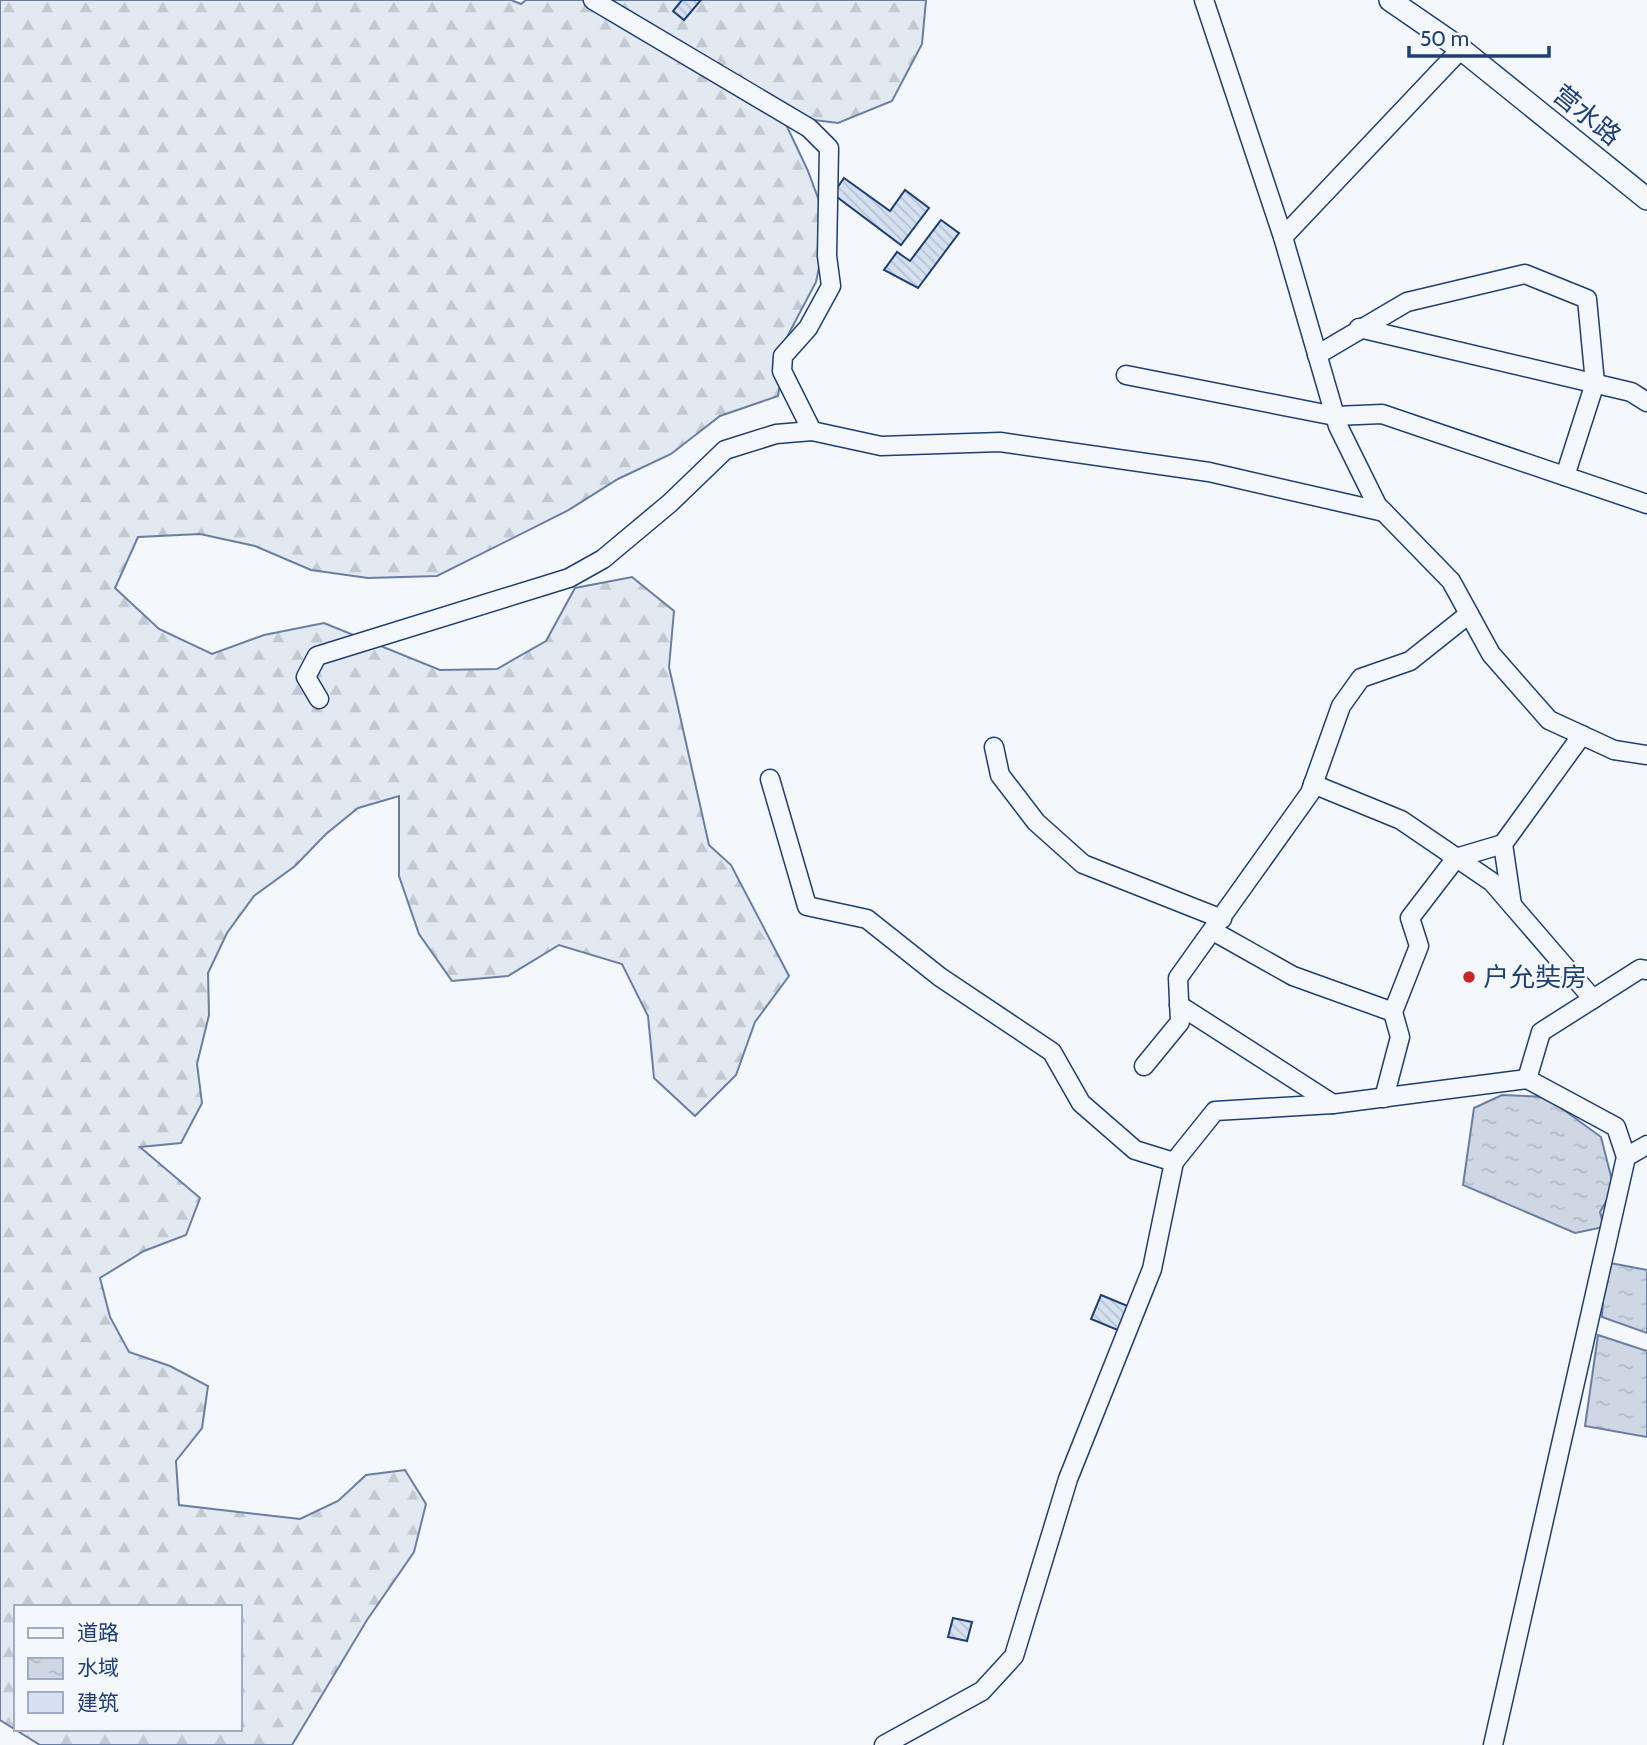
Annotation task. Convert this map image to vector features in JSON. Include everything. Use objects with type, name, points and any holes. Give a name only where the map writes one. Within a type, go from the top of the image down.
[{"type":"street","points":[[593,0],[809,128],[829,148],[827,256],[831,286],[808,328],[783,356],[782,371],[811,430]]},
{"type":"street","points":[[1203,0],[1283,237],[1335,416],[1377,505],[1451,580],[1491,654],[1549,720],[1614,750],[1647,755]]},
{"type":"street","name":"营水路","points":[[1390,0],[1461,49],[1647,199]]},
{"type":"street","points":[[1283,237],[1461,49]]},
{"type":"street","points":[[1317,355],[1359,327],[1407,302],[1525,274],[1587,299],[1595,383],[1565,476]]},
{"type":"street","points":[[1359,327],[1631,392],[1647,402]]},
{"type":"street","points":[[1126,375],[1335,416],[1382,414],[1647,505]]},
{"type":"street","points":[[319,699],[306,677],[317,656],[569,578],[603,559],[670,503],[725,450],[776,434],[811,430],[881,446],[1000,442],[1209,472],[1384,512]]},
{"type":"street","points":[[1144,1066],[1180,1022],[1178,978],[1310,793],[1341,706],[1361,678],[1410,661],[1469,614]]},
{"type":"street","points":[[1384,1098],[1401,1037],[1393,1012],[1419,946],[1410,918],[1456,858],[1503,844],[1582,735]]},
{"type":"street","points":[[994,747],[1000,775],[1028,812],[1083,864],[1217,925],[1293,976],[1393,1012]]},
{"type":"street","points":[[770,779],[807,906],[867,919],[940,976],[1052,1052],[1081,1103],[1135,1150],[1174,1162]]},
{"type":"street","points":[[1313,784],[1401,820],[1492,882],[1593,999]]},
{"type":"street","points":[[1503,844],[1512,905]]},
{"type":"street","points":[[1527,1079],[1541,1032],[1640,969],[1647,970]]},
{"type":"street","points":[[1179,1005],[1333,1104]]},
{"type":"street","points":[[884,1745],[982,1691],[1014,1656],[1068,1479],[1152,1269],[1174,1162],[1215,1111],[1333,1104],[1527,1079],[1616,1127],[1626,1157],[1493,1745]]},
{"type":"street","points":[[1626,1157],[1647,1145]]},
{"type":"green space","points":[[0,0],[511,0],[521,4],[526,0],[926,0],[922,44],[892,101],[838,123],[782,116],[808,171],[828,225],[816,282],[788,335],[778,396],[720,416],[671,454],[618,479],[567,511],[437,576],[368,578],[311,570],[255,546],[200,534],[138,537],[115,588],[159,629],[212,654],[264,635],[324,623],[440,670],[497,669],[546,641],[575,588],[632,577],[674,611],[669,667],[709,845],[731,865],[789,976],[755,1022],[736,1075],[695,1116],[654,1078],[648,1016],[622,964],[559,945],[508,976],[452,981],[419,934],[399,876],[399,796],[358,808],[326,834],[295,866],[254,896],[227,933],[208,973],[209,1015],[197,1064],[202,1103],[181,1143],[140,1147],[200,1198],[186,1235],[144,1251],[100,1278],[110,1317],[129,1352],[170,1366],[208,1386],[202,1428],[176,1461],[179,1505],[300,1519],[338,1501],[366,1475],[405,1470],[426,1504],[414,1552],[367,1620],[292,1745],[40,1745],[18,1731],[242,1731],[242,1605],[14,1605],[14,1729],[0,1720]]},
{"type":"water","points":[[1502,1095],[1546,1097],[1601,1137],[1614,1188],[1600,1212],[1604,1227],[1575,1233],[1463,1185],[1474,1108]]},
{"type":"water","points":[[1605,1262],[1647,1270],[1647,1333],[1602,1317]]},
{"type":"water","points":[[1598,1335],[1647,1351],[1647,1437],[1585,1426]]},
{"type":"building","points":[[682,0],[701,0],[684,20],[673,11]]},
{"type":"building","points":[[844,178],[890,211],[905,190],[929,208],[901,245],[833,194]]},
{"type":"building","points":[[941,220],[959,233],[918,288],[884,270],[897,252],[910,261]]},
{"type":"building","points":[[1101,1295],[1130,1307],[1120,1331],[1091,1319]]},
{"type":"building","points":[[953,1618],[972,1622],[967,1641],[948,1637]]},
{"type":"place","name":"户允奘房","points":[[1469,977]]}]
